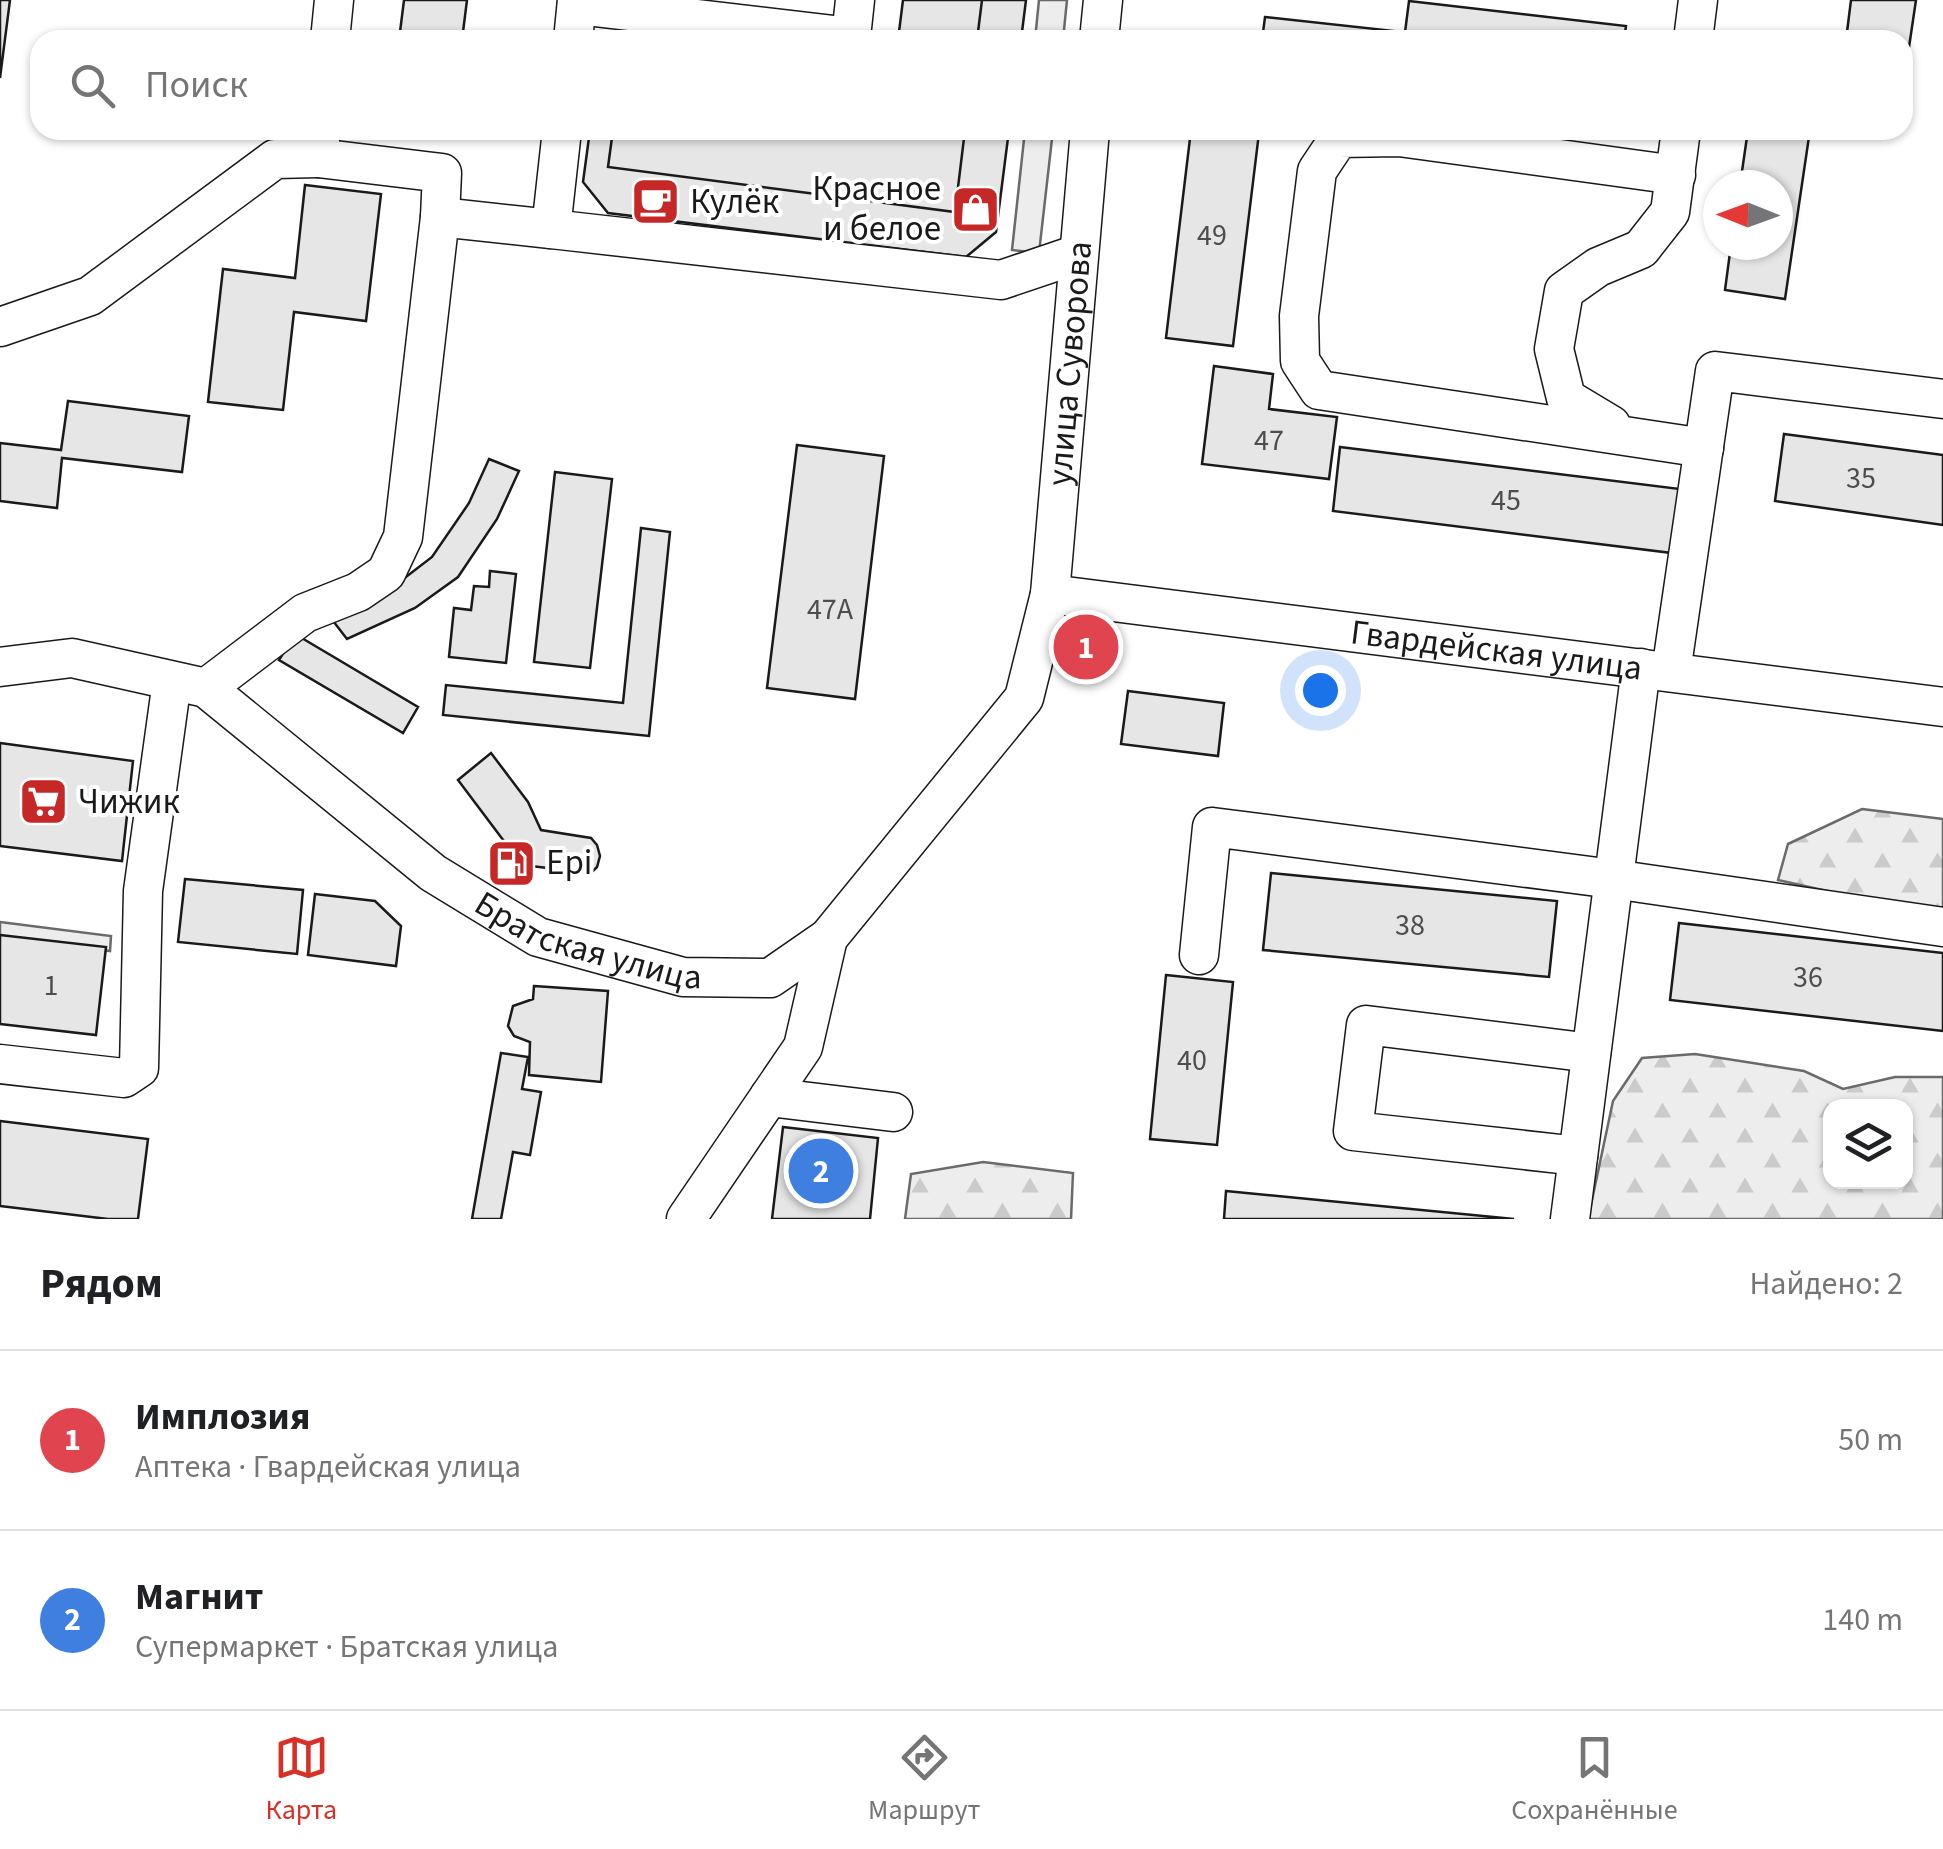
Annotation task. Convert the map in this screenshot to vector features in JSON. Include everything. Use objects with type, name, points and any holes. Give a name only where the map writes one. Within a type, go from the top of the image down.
[{"type":"street","points":[[331,30],[334,0]]},
{"type":"street","points":[[851,30],[855,0]]},
{"type":"street","points":[[1100,30],[1103,0]]},
{"type":"street","points":[[1694,30],[1698,0]]},
{"type":"street","points":[[576,15],[763,30]]},
{"type":"street","points":[[551,229],[561,140]]},
{"type":"street","name":"улица Суворова","points":[[1050,594],[1089,140]]},
{"type":"street","points":[[1338,140],[1318,172],[1300,316],[1300,361],[1319,390],[1704,448]]},
{"type":"street","points":[[1413,140],[1676,175]]},
{"type":"street","points":[[1626,434],[1566,398],[1554,349],[1564,291],[1598,267],[1641,249],[1670,212],[1680,140]]},
{"type":"street","points":[[0,327],[90,296],[275,160],[320,144],[442,173],[403,537],[386,572],[358,592],[305,613],[189,684],[143,891],[139,1068],[124,1078],[0,1064]]},
{"type":"street","points":[[440,217],[1001,280],[1078,254]]},
{"type":"street","points":[[1570,1219],[1613,879],[1704,448],[1715,371],[1943,399]]},
{"type":"street","name":"Братская улица","points":[[0,667],[72,658],[189,684],[433,873],[538,937],[683,977],[770,978],[828,938],[1024,698],[1050,594]]},
{"type":"street","name":"Гвардейская улица","points":[[1050,594],[1943,707]]},
{"type":"street","points":[[1199,955],[1212,827],[1943,927]]},
{"type":"street","points":[[686,1219],[803,1048],[828,938]]},
{"type":"street","points":[[1578,1156],[1354,1131],[1366,1026],[1592,1053]]},
{"type":"street","points":[[769,1097],[893,1112]]},
{"type":"green space","points":[[1862,809],[1943,819],[1943,917],[1778,880],[1788,844]]},
{"type":"green space","points":[[1695,1054],[1804,1071],[1843,1089],[1895,1077],[1943,1077],[1943,1219],[1588,1219],[1613,1101],[1642,1058]]},
{"type":"green space","points":[[983,1162],[1073,1173],[1071,1219],[905,1219],[911,1174]]},
{"type":"shaded area","points":[[1039,0],[1067,0],[1064,30],[1036,30]]},
{"type":"shaded area","points":[[1024,140],[1052,140],[1039,253],[1012,250]]},
{"type":"shaded area","points":[[0,922],[111,936],[110,951],[0,937]]},
{"type":"building","points":[[0,0],[10,0],[0,78]]},
{"type":"building","points":[[404,0],[467,0],[463,30],[400,30]]},
{"type":"building","points":[[903,0],[982,0],[978,30],[899,30]]},
{"type":"building","points":[[982,0],[1026,0],[1022,30],[978,30]]},
{"type":"building","points":[[1851,0],[1916,0],[1912,30],[1847,30]]},
{"type":"building","points":[[1409,1],[1626,26],[1625,30],[1405,30]]},
{"type":"building","points":[[1265,17],[1385,30],[1263,30]]},
{"type":"building","points":[[589,140],[612,140],[608,167],[955,212],[964,140],[1008,140],[996,232],[966,257],[608,213],[583,182]]},
{"type":"building","points":[[612,140],[964,140],[955,212],[608,167]]},
{"type":"building","points":[[1190,140],[1258,140],[1233,346],[1166,338]]},
{"type":"building","points":[[1747,140],[1809,140],[1793,245],[1793,170],[1742,170]]},
{"type":"building","points":[[305,185],[381,194],[366,321],[294,312],[283,410],[208,402],[223,269],[295,278]]},
{"type":"building","points":[[1729,260],[1791,260],[1785,299],[1725,290]]},
{"type":"building","points":[[1214,366],[1273,374],[1269,409],[1337,417],[1329,479],[1202,464]]},
{"type":"building","points":[[68,401],[189,416],[182,472],[62,458],[57,508],[0,501],[0,443],[61,450]]},
{"type":"building","points":[[1784,434],[1943,455],[1943,525],[1775,501]]},
{"type":"building","points":[[797,445],[884,456],[855,699],[767,688]]},
{"type":"building","points":[[1340,447],[1680,489],[1672,553],[1333,511]]},
{"type":"building","points":[[489,459],[519,471],[497,519],[458,577],[415,608],[347,639],[330,617],[393,587],[432,557],[469,503]]},
{"type":"building","points":[[555,472],[612,479],[590,668],[534,662]]},
{"type":"building","points":[[641,528],[670,532],[649,736],[443,715],[446,685],[623,703]]},
{"type":"building","points":[[490,571],[516,574],[506,663],[449,657],[454,608],[471,610],[474,586],[489,587]]},
{"type":"building","points":[[295,634],[418,707],[403,733],[279,660]]},
{"type":"building","points":[[1128,691],[1224,703],[1218,756],[1121,744]]},
{"type":"building","points":[[0,743],[133,761],[122,861],[0,846]]},
{"type":"building","points":[[491,753],[528,802],[541,830],[591,838],[597,845],[600,856],[591,873],[522,865],[458,780]]},
{"type":"building","points":[[1271,873],[1557,901],[1549,977],[1263,950]]},
{"type":"building","points":[[185,879],[303,890],[297,954],[178,942]]},
{"type":"building","points":[[315,894],[375,901],[401,926],[396,966],[308,955]]},
{"type":"building","points":[[1679,923],[1943,953],[1943,1031],[1670,1000]]},
{"type":"building","points":[[0,935],[106,947],[96,1035],[0,1024]]},
{"type":"building","points":[[1166,975],[1233,982],[1217,1145],[1150,1139]]},
{"type":"building","points":[[534,986],[608,991],[601,1082],[529,1075],[530,1042],[514,1036],[508,1026],[513,1006],[533,999]]},
{"type":"building","points":[[501,1053],[528,1057],[522,1089],[541,1092],[530,1155],[513,1152],[501,1219],[472,1219]]},
{"type":"building","points":[[0,1121],[148,1139],[138,1219],[0,1206]]},
{"type":"building","points":[[783,1127],[878,1138],[870,1219],[772,1219]]},
{"type":"building","points":[[1226,1191],[1514,1219],[1224,1219]]},
{"type":"place","name":"Кулёк","points":[[655,202]]},
{"type":"place","name":"Красное и белое","points":[[976,209]]},
{"type":"place","name":"Имплозия","points":[[1086,647]]},
{"type":"place","name":"Чижик","points":[[43,802]]},
{"type":"place","name":"Epi","points":[[511,863]]},
{"type":"place","name":"Магнит","points":[[821,1171]]}]
